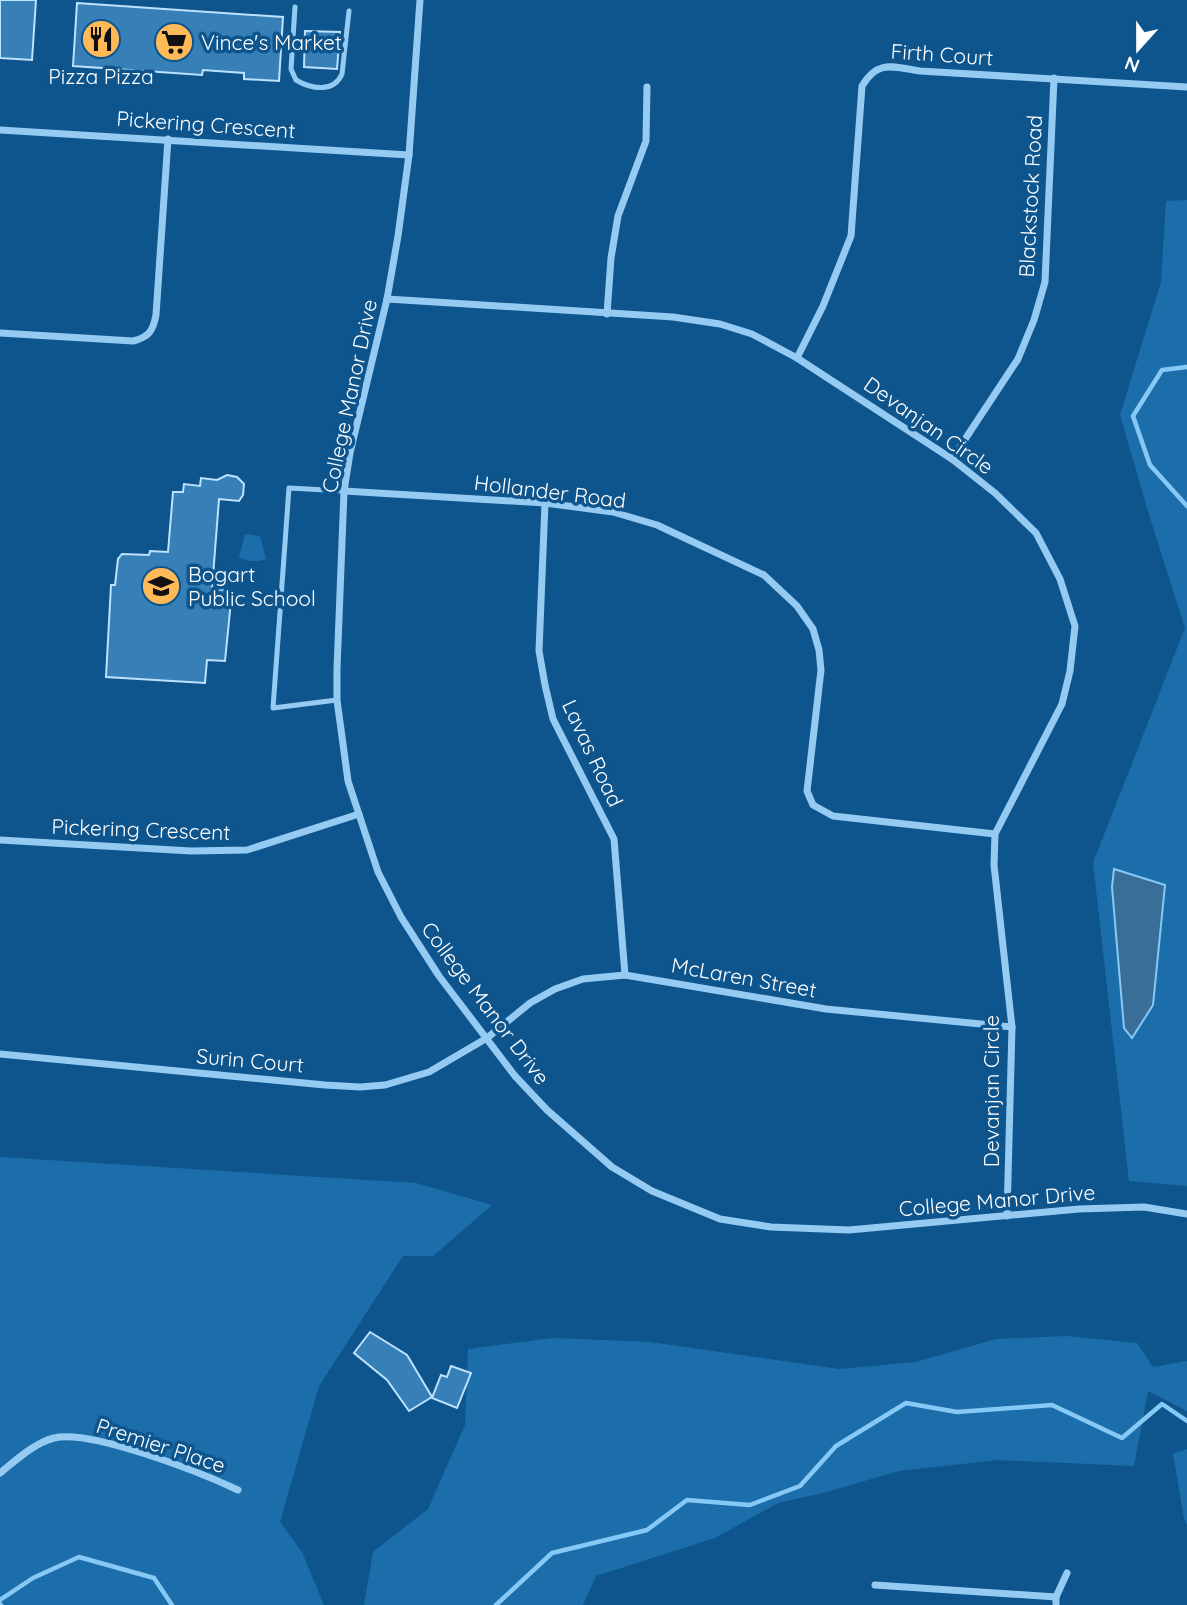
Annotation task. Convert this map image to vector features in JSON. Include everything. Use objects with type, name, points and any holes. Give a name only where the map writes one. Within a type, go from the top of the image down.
[{"type":"street","name":"College Manor Drive","points":[[418,2],[409,155],[387,299],[350,453],[344,491],[337,700],[348,781],[378,872],[401,917],[439,976],[515,1076],[547,1110],[612,1167],[652,1191],[720,1219],[771,1227],[849,1230],[1079,1209],[1144,1207],[1187,1213]]},
{"type":"street","name":"Firth Court","points":[[797,358],[823,306],[851,236],[862,86],[870,72],[879,67],[1187,87]]},
{"type":"street","name":"Blackstock Road","points":[[952,458],[1018,359],[1034,320],[1045,282],[1054,78]]},
{"type":"street","points":[[607,314],[611,258],[618,216],[646,141],[647,87]]},
{"type":"street","name":"Pickering Crescent","points":[[0,130],[409,155]]},
{"type":"street","points":[[0,332],[133,341],[147,337],[153,328],[156,315],[168,139]]},
{"type":"street","name":"Devanjan Circle","points":[[387,299],[673,317],[720,324],[752,334],[797,358],[952,458],[995,493],[1036,533],[1060,579],[1075,625],[1070,671],[1062,704],[995,834],[994,865],[1012,1027],[1007,1216]]},
{"type":"street","name":"Hollander Road","points":[[344,491],[545,503],[613,512],[657,525],[764,575],[797,606],[813,629],[819,650],[821,670],[807,791],[813,806],[833,816],[995,834]]},
{"type":"street","name":"Lavas Road","points":[[545,503],[539,652],[553,719],[614,839],[625,975]]},
{"type":"street","name":"Pickering Crescent","points":[[0,840],[191,851],[247,850],[359,814]]},
{"type":"street","name":"McLaren Street","points":[[487,1038],[530,1003],[555,989],[583,979],[625,975],[826,1009],[1012,1027]]},
{"type":"street","name":"Surin Court","points":[[0,1054],[360,1087],[385,1085],[429,1072],[487,1038]]},
{"type":"street","name":"Premier Place","points":[[0,1474],[51,1438],[68,1436],[108,1444],[205,1475],[238,1490]]},
{"type":"street","points":[[875,1585],[1056,1601],[1067,1573]]},
{"type":"lane","points":[[295,7],[291,69],[296,80],[313,87],[333,86],[340,81],[349,10]]},
{"type":"lane","points":[[337,700],[274,708],[289,488],[344,491]]},
{"type":"shaded area","points":[[1187,200],[1187,1186],[1129,1181],[1093,863],[1185,628],[1120,415],[1161,282],[1166,201]]},
{"type":"shaded area","points":[[245,534],[260,536],[266,559],[252,561],[239,557]]},
{"type":"shaded area","points":[[1114,869],[1165,885],[1153,1005],[1132,1038],[1124,1028],[1112,887]]},
{"type":"shaded area","points":[[0,1157],[416,1183],[492,1205],[433,1256],[403,1256],[319,1386],[280,1522],[302,1552],[324,1605],[0,1605]]},
{"type":"shaded area","points":[[1066,1336],[1137,1343],[1153,1367],[1187,1361],[1187,1411],[1148,1391],[1134,1466],[998,1460],[899,1471],[778,1503],[715,1538],[596,1576],[583,1605],[364,1605],[373,1552],[428,1509],[465,1425],[468,1349],[553,1338],[650,1342],[839,1369],[916,1362],[996,1339]]},
{"type":"shaded area","points":[[1187,1449],[1187,1525],[1173,1454]]},
{"type":"building","points":[[0,0],[36,0],[32,60],[0,58]]},
{"type":"building","points":[[77,3],[283,17],[279,81],[244,79],[244,73],[203,70],[202,75],[73,66]]},
{"type":"building","points":[[305,31],[340,32],[337,69],[304,67]]},
{"type":"building","points":[[227,475],[237,477],[244,484],[243,495],[239,501],[219,499],[212,589],[227,590],[226,601],[231,601],[225,661],[207,660],[205,683],[106,677],[111,585],[115,585],[118,559],[122,554],[149,555],[150,551],[168,552],[173,492],[183,492],[184,484],[200,486],[201,478],[217,480]]},
{"type":"building","points":[[370,1332],[407,1355],[432,1397],[409,1411],[387,1380],[354,1353]]},
{"type":"building","points":[[451,1366],[471,1373],[457,1408],[432,1398],[441,1375],[447,1377]]},
{"type":"waterway","points":[[1187,367],[1162,370],[1133,416],[1150,465],[1187,506]]},
{"type":"waterway","points":[[496,1605],[552,1553],[647,1530],[687,1500],[750,1505],[800,1486],[836,1446],[906,1403],[957,1412],[1052,1405],[1122,1438],[1162,1404],[1187,1421]]},
{"type":"waterway","points":[[0,1600],[33,1578],[79,1557],[154,1578],[172,1605]]},
{"type":"place","name":"Pizza Pizza","points":[[101,39]]},
{"type":"place","name":"Vince's Market","points":[[174,42]]},
{"type":"place","name":"Bogart Public School","points":[[161,586]]}]
